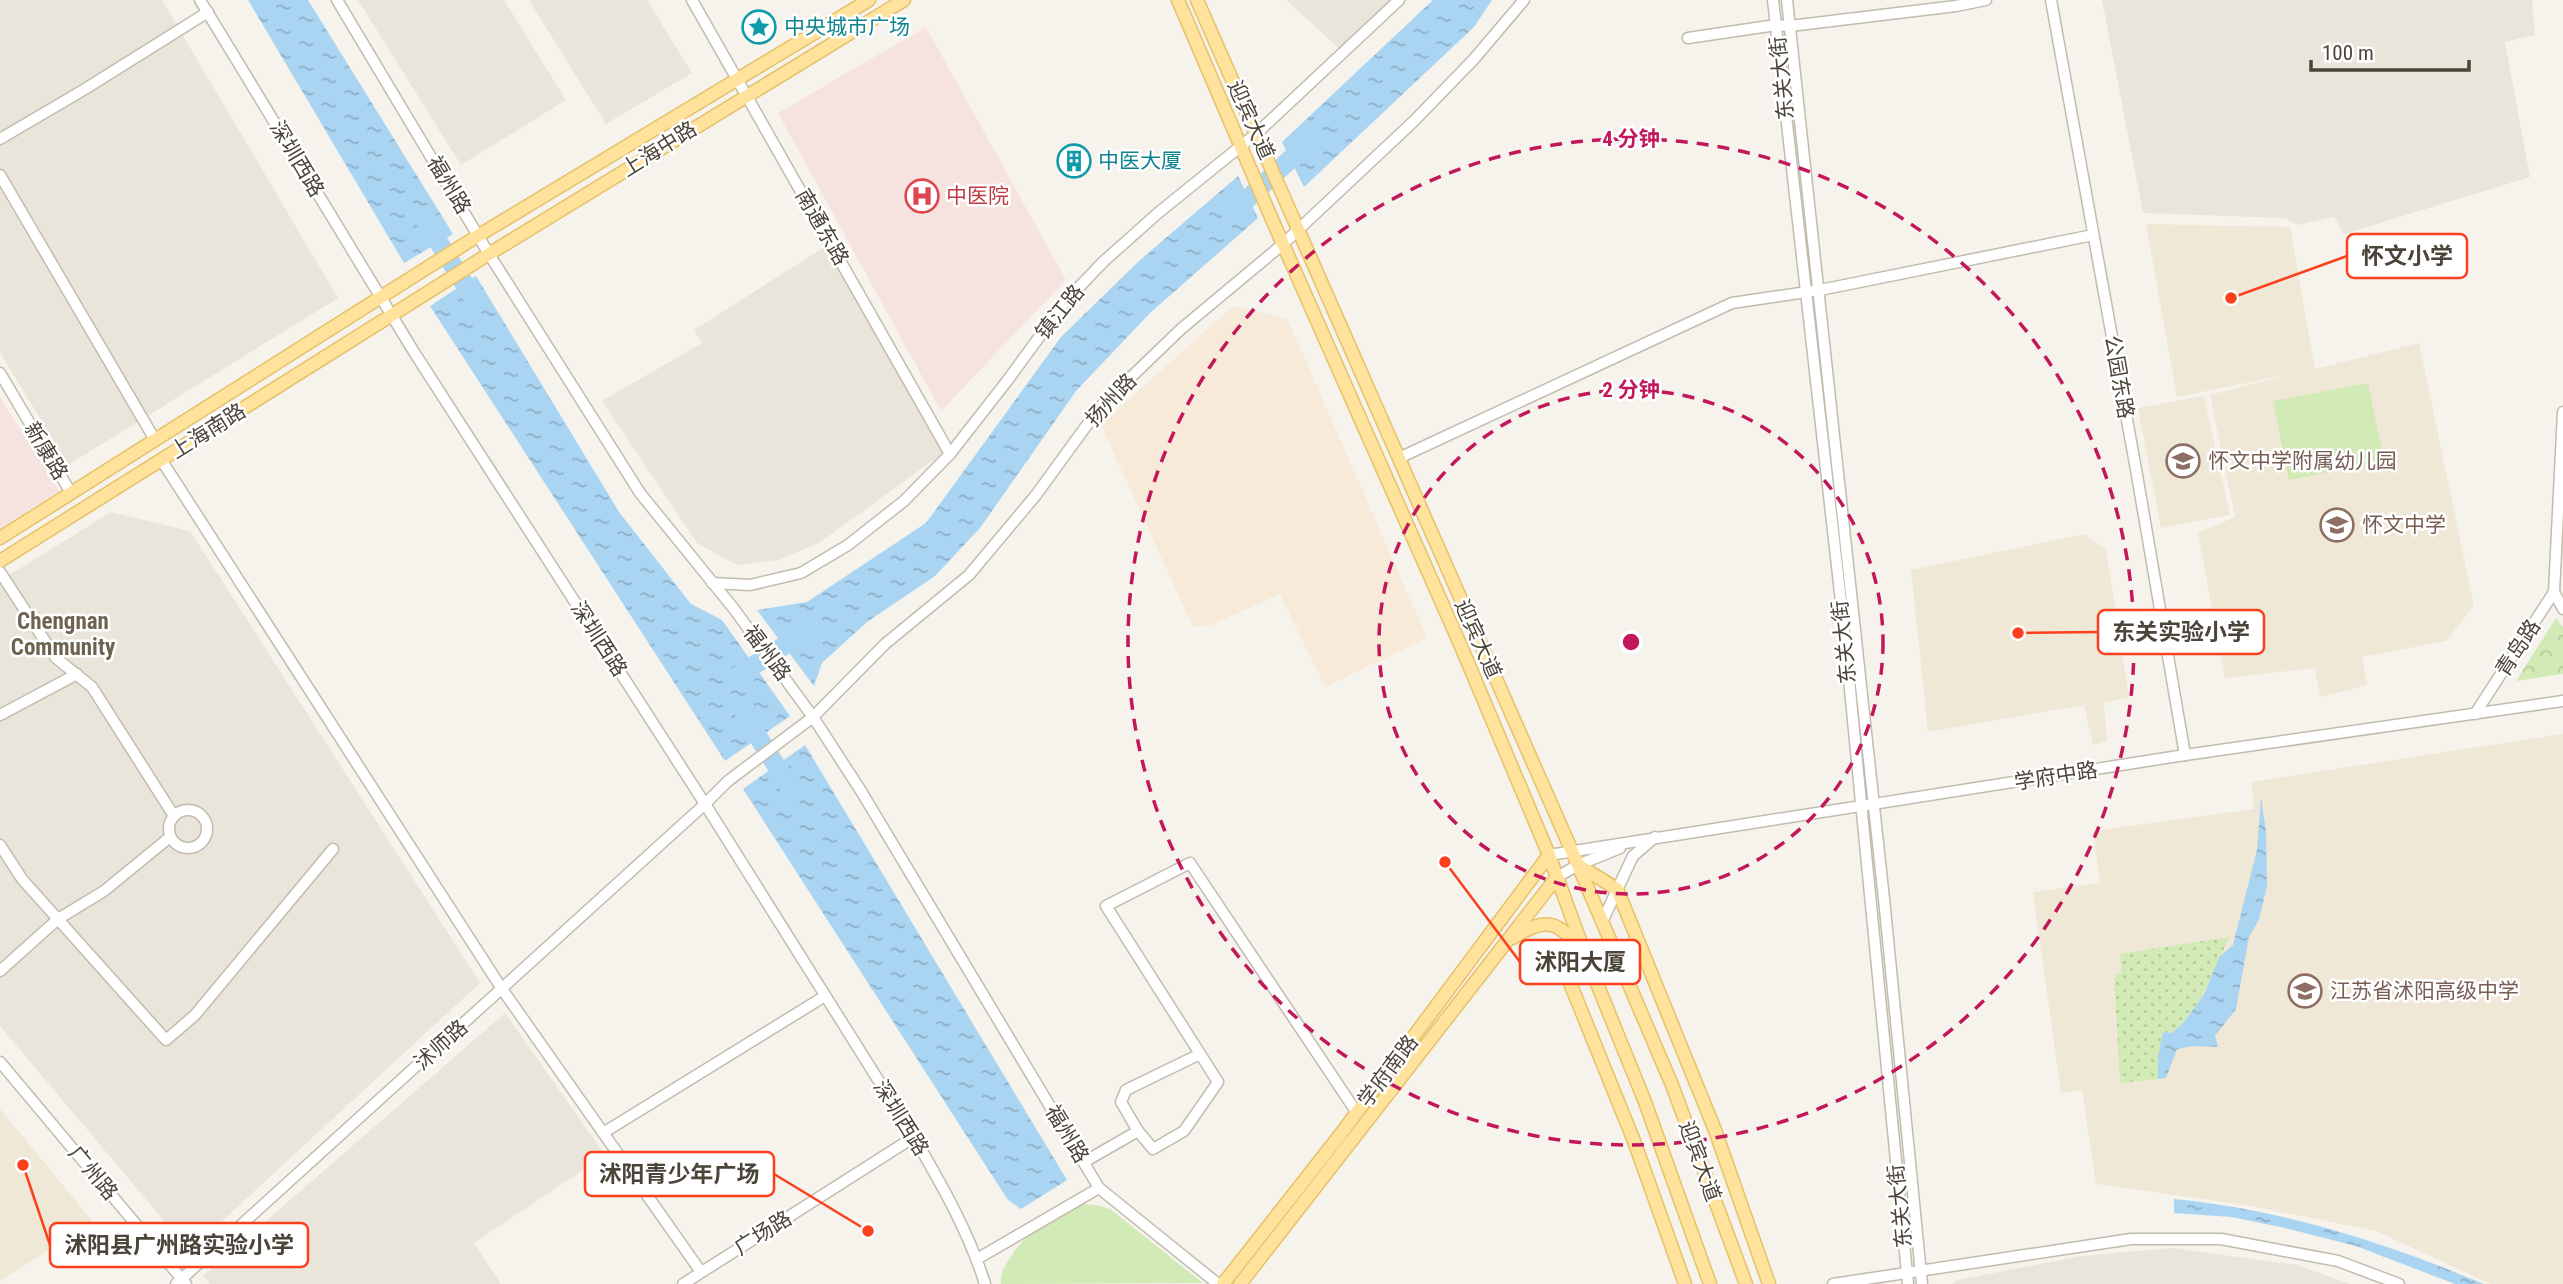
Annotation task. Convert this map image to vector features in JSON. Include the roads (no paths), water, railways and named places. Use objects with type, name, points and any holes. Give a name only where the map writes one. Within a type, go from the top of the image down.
[{"type":"main road","name":"上海中路","points":[[405,281],[869,0]]},
{"type":"main road","name":"上海中路","points":[[416,300],[904,0]]},
{"type":"main road","name":"迎宾大道","points":[[1178,0],[1455,632],[1549,855],[1585,954],[1645,1102],[1710,1284]]},
{"type":"main road","name":"迎宾大道","points":[[1197,0],[1578,865],[1672,1085],[1746,1284]]},
{"type":"main road","name":"上海南路","points":[[0,538],[405,281]]},
{"type":"main road","name":"上海南路","points":[[0,561],[416,300]]},
{"type":"main road","name":"学府南路","points":[[1221,1284],[1357,1113],[1549,855]]},
{"type":"main road","points":[[1578,865],[1617,889],[1715,1130],[1769,1284]]},
{"type":"main road","name":"学府南路","points":[[1240,1284],[1557,877]]},
{"type":"main road","points":[[1505,941],[1534,925],[1555,925],[1568,934],[1585,954],[1570,983],[1634,1141],[1685,1284]]},
{"type":"street","name":"深圳西路","points":[[200,0],[380,296],[914,1137],[946,1192],[977,1259],[985,1284]]},
{"type":"street","name":"福州路","points":[[337,0],[485,256],[640,493],[734,609],[802,700],[861,791],[1100,1188],[1221,1284]]},
{"type":"street","name":"南通东路","points":[[692,0],[950,454]]},
{"type":"street","name":"镇江路","points":[[712,583],[750,585],[801,573],[848,545],[895,508],[950,454],[1064,303],[1103,262],[1257,133],[1399,0]]},
{"type":"street","name":"扬州路","points":[[705,804],[728,781],[813,717],[885,644],[969,575],[1036,495],[1100,407],[1181,329],[1283,244],[1414,121],[1474,59],[1524,0]]},
{"type":"street","name":"东关大街","points":[[1773,0],[1842,614],[1908,1279]]},
{"type":"street","name":"东关大街","points":[[1787,0],[1874,804],[1921,1278]]},
{"type":"street","points":[[1688,38],[1776,25],[1790,26],[1956,6],[1986,0]]},
{"type":"street","name":"公园东路","points":[[2051,0],[2185,755]]},
{"type":"street","points":[[0,139],[208,12]]},
{"type":"street","points":[[0,175],[155,440]]},
{"type":"street","points":[[1399,458],[1726,305],[1820,290],[2093,235]]},
{"type":"street","name":"新康路","points":[[0,373],[71,493]]},
{"type":"street","points":[[2563,412],[2554,592],[2563,609]]},
{"type":"street","points":[[162,461],[502,989],[701,1272]]},
{"type":"street","points":[[0,572],[56,658],[92,687],[174,816]]},
{"type":"street","name":"青岛路","points":[[2475,714],[2554,592]]},
{"type":"street","points":[[0,715],[77,674]]},
{"type":"street","name":"学府中路","points":[[1549,855],[1656,836],[2185,755],[2563,701]]},
{"type":"street","name":"沭师路","points":[[181,1283],[705,804]]},
{"type":"street","points":[[185,810],[198,813],[205,823],[205,835],[198,845],[191,848],[179,846],[170,836],[169,825],[174,816],[185,810]]},
{"type":"street","points":[[0,971],[58,919],[103,891],[170,836]]},
{"type":"street","points":[[1557,877],[1578,865],[1656,836]]},
{"type":"street","points":[[1602,922],[1633,856],[1656,836]]},
{"type":"street","points":[[0,845],[22,879],[166,1040],[195,1015],[333,849]]},
{"type":"street","points":[[1200,1054],[1126,1090],[1121,1102],[1138,1131],[1153,1149],[1184,1131],[1218,1082],[1106,905],[1190,863],[1357,1113]]},
{"type":"street","points":[[603,1133],[825,996]]},
{"type":"street","name":"广州路","points":[[0,1062],[181,1283]]},
{"type":"street","points":[[1084,1161],[1138,1131]]},
{"type":"street","name":"广场路","points":[[683,1284],[914,1137]]},
{"type":"street","points":[[977,1259],[1100,1188]]},
{"type":"street","points":[[1833,1284],[1921,1278],[2131,1240],[2221,1239],[2338,1261],[2399,1284]]},
{"type":"water","points":[[248,0],[308,0],[453,234],[404,263]]},
{"type":"water","points":[[1433,0],[1492,0],[1474,27],[1304,187],[1282,142]]},
{"type":"water","points":[[1238,176],[1258,218],[1150,313],[1076,391],[980,528],[935,576],[867,622],[822,663],[814,686],[757,610],[807,602],[926,523],[1061,337],[1139,261]]},
{"type":"water","points":[[476,276],[619,512],[691,604],[722,620],[790,716],[725,761],[430,306]]},
{"type":"water","points":[[805,745],[1067,1180],[1021,1209],[1008,1200],[743,789]]},
{"type":"water","points":[[2261,798],[2266,832],[2267,886],[2259,919],[2249,937],[2236,1009],[2215,1036],[2218,1047],[2193,1046],[2177,1049],[2166,1078],[2158,1079],[2158,1057],[2163,1032],[2172,1033],[2183,1023],[2204,994],[2220,956],[2233,945],[2257,850]]},
{"type":"water","points":[[2174,1199],[2255,1211],[2332,1230],[2484,1284],[2455,1284],[2356,1246],[2285,1228],[2232,1217],[2174,1213]]},
{"type":"waterway","points":[[1231,214],[1309,142]]},
{"type":"waterway","points":[[426,222],[477,304]]},
{"type":"waterway","points":[[733,679],[805,632]]},
{"type":"waterway","points":[[745,716],[789,786]]},
{"type":"place","name":"中央城市广场","points":[[759,27]]},
{"type":"place","name":"中医大厦","points":[[1074,161]]},
{"type":"place","name":"中医院","points":[[922,196]]},
{"type":"place","name":"怀文小学","points":[[2231,298]]},
{"type":"place","name":"怀文中学附属幼儿园","points":[[2183,461]]},
{"type":"place","name":"怀文中学","points":[[2337,525]]},
{"type":"place","name":"东关实验小学","points":[[2018,633]]},
{"type":"place","name":"沭阳大厦","points":[[1445,862]]},
{"type":"place","name":"江苏省沭阳高级中学","points":[[2305,991]]},
{"type":"place","name":"沭阳县广州路实验小学","points":[[23,1165]]},
{"type":"place","name":"沭阳青少年广场","points":[[868,1231]]},
{"type":"district","name":"Chengnan Community","points":[[63,634]]}]
